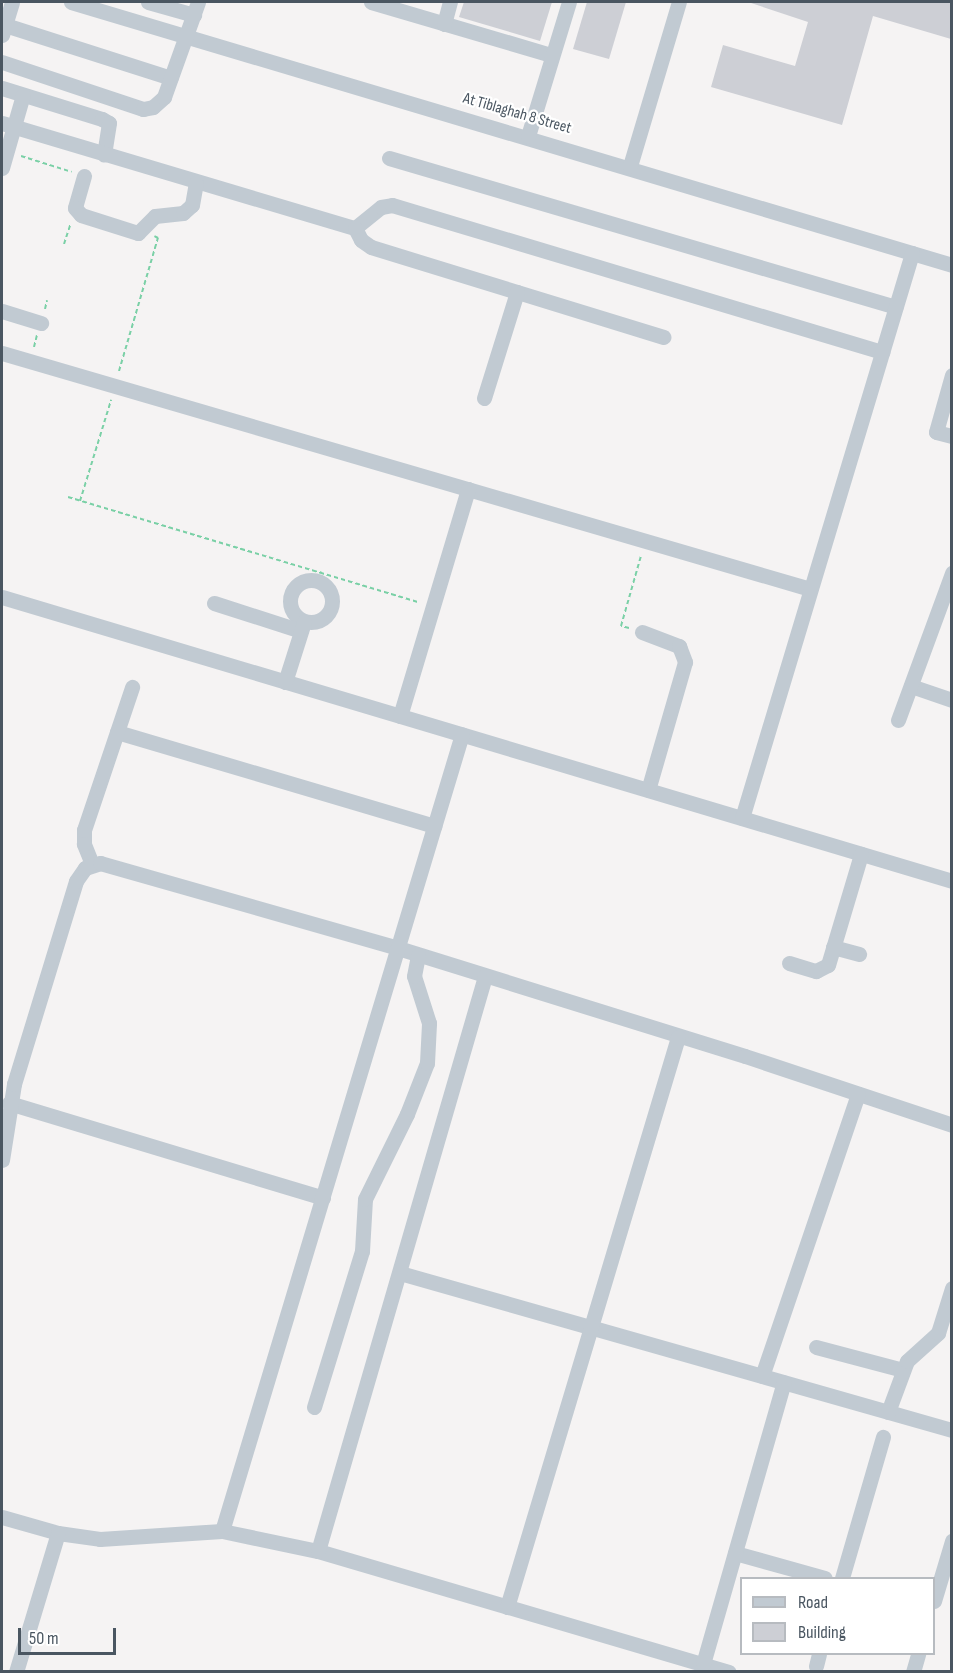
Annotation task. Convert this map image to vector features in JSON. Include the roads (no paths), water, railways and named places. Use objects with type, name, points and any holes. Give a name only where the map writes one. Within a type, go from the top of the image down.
[{"type":"street","points":[[12,2],[3,28],[171,78]]},
{"type":"street","name":"At Tiblaghah 8 Street","points":[[70,2],[630,166],[951,265]]},
{"type":"street","points":[[2,62],[143,109],[161,102],[196,8],[148,2]]},
{"type":"street","points":[[371,2],[551,55]]},
{"type":"street","points":[[444,24],[450,2]]},
{"type":"street","points":[[528,136],[568,2]]},
{"type":"street","points":[[630,166],[679,2]]},
{"type":"street","points":[[2,88],[108,123],[104,155]]},
{"type":"street","points":[[2,168],[6,151],[7,125],[23,95]]},
{"type":"street","points":[[7,125],[196,183],[355,228],[361,240],[371,247],[663,337]]},
{"type":"street","points":[[389,158],[896,307]]},
{"type":"street","points":[[84,176],[75,208],[81,215],[138,233],[155,216],[183,213],[192,205],[196,183]]},
{"type":"street","points":[[355,228],[381,207],[392,205],[882,352]]},
{"type":"street","points":[[742,818],[912,253]]},
{"type":"street","points":[[484,398],[517,292]]},
{"type":"street","points":[[2,311],[41,323]]},
{"type":"street","points":[[2,352],[810,590]]},
{"type":"street","points":[[951,375],[936,432],[951,436]]},
{"type":"street","points":[[400,716],[468,489]]},
{"type":"street","points":[[898,720],[951,573]]},
{"type":"street","points":[[214,603],[303,627],[323,619],[333,603],[332,594],[319,576],[300,583],[290,599],[291,609],[303,627]]},
{"type":"street","points":[[2,597],[861,854],[951,878]]},
{"type":"street","points":[[285,682],[303,627]]},
{"type":"street","points":[[642,632],[679,646],[685,662],[648,790]]},
{"type":"street","points":[[910,686],[951,700]]},
{"type":"street","points":[[92,864],[85,851],[84,830],[132,687]]},
{"type":"street","points":[[117,732],[434,826]]},
{"type":"street","points":[[222,1531],[462,734]]},
{"type":"street","points":[[789,963],[823,970],[833,946],[861,854]]},
{"type":"street","points":[[2,1160],[8,1082],[76,881],[92,864],[108,864],[398,948],[951,1125]]},
{"type":"street","points":[[833,946],[859,954]]},
{"type":"street","points":[[314,1407],[363,1251],[365,1198],[407,1114],[427,1063],[429,1023],[414,976],[418,955]]},
{"type":"street","points":[[318,1551],[485,976]]},
{"type":"street","points":[[507,1607],[593,1328],[678,1037]]},
{"type":"street","points":[[762,1376],[858,1094]]},
{"type":"street","points":[[6,1109],[323,1198]]},
{"type":"street","points":[[400,1273],[951,1430]]},
{"type":"street","points":[[888,1412],[910,1357],[938,1333],[951,1288]]},
{"type":"street","points":[[816,1347],[903,1370]]},
{"type":"street","points":[[703,1664],[784,1382]]},
{"type":"street","points":[[842,1577],[883,1437]]},
{"type":"street","points":[[2,1516],[58,1533],[122,1539],[190,1530],[222,1531],[318,1551],[729,1671]]},
{"type":"street","points":[[16,1671],[58,1533]]},
{"type":"street","points":[[935,1594],[951,1541]]},
{"type":"street","points":[[735,1554],[821,1577]]},
{"type":"street","points":[[913,1671],[917,1655]]}]
